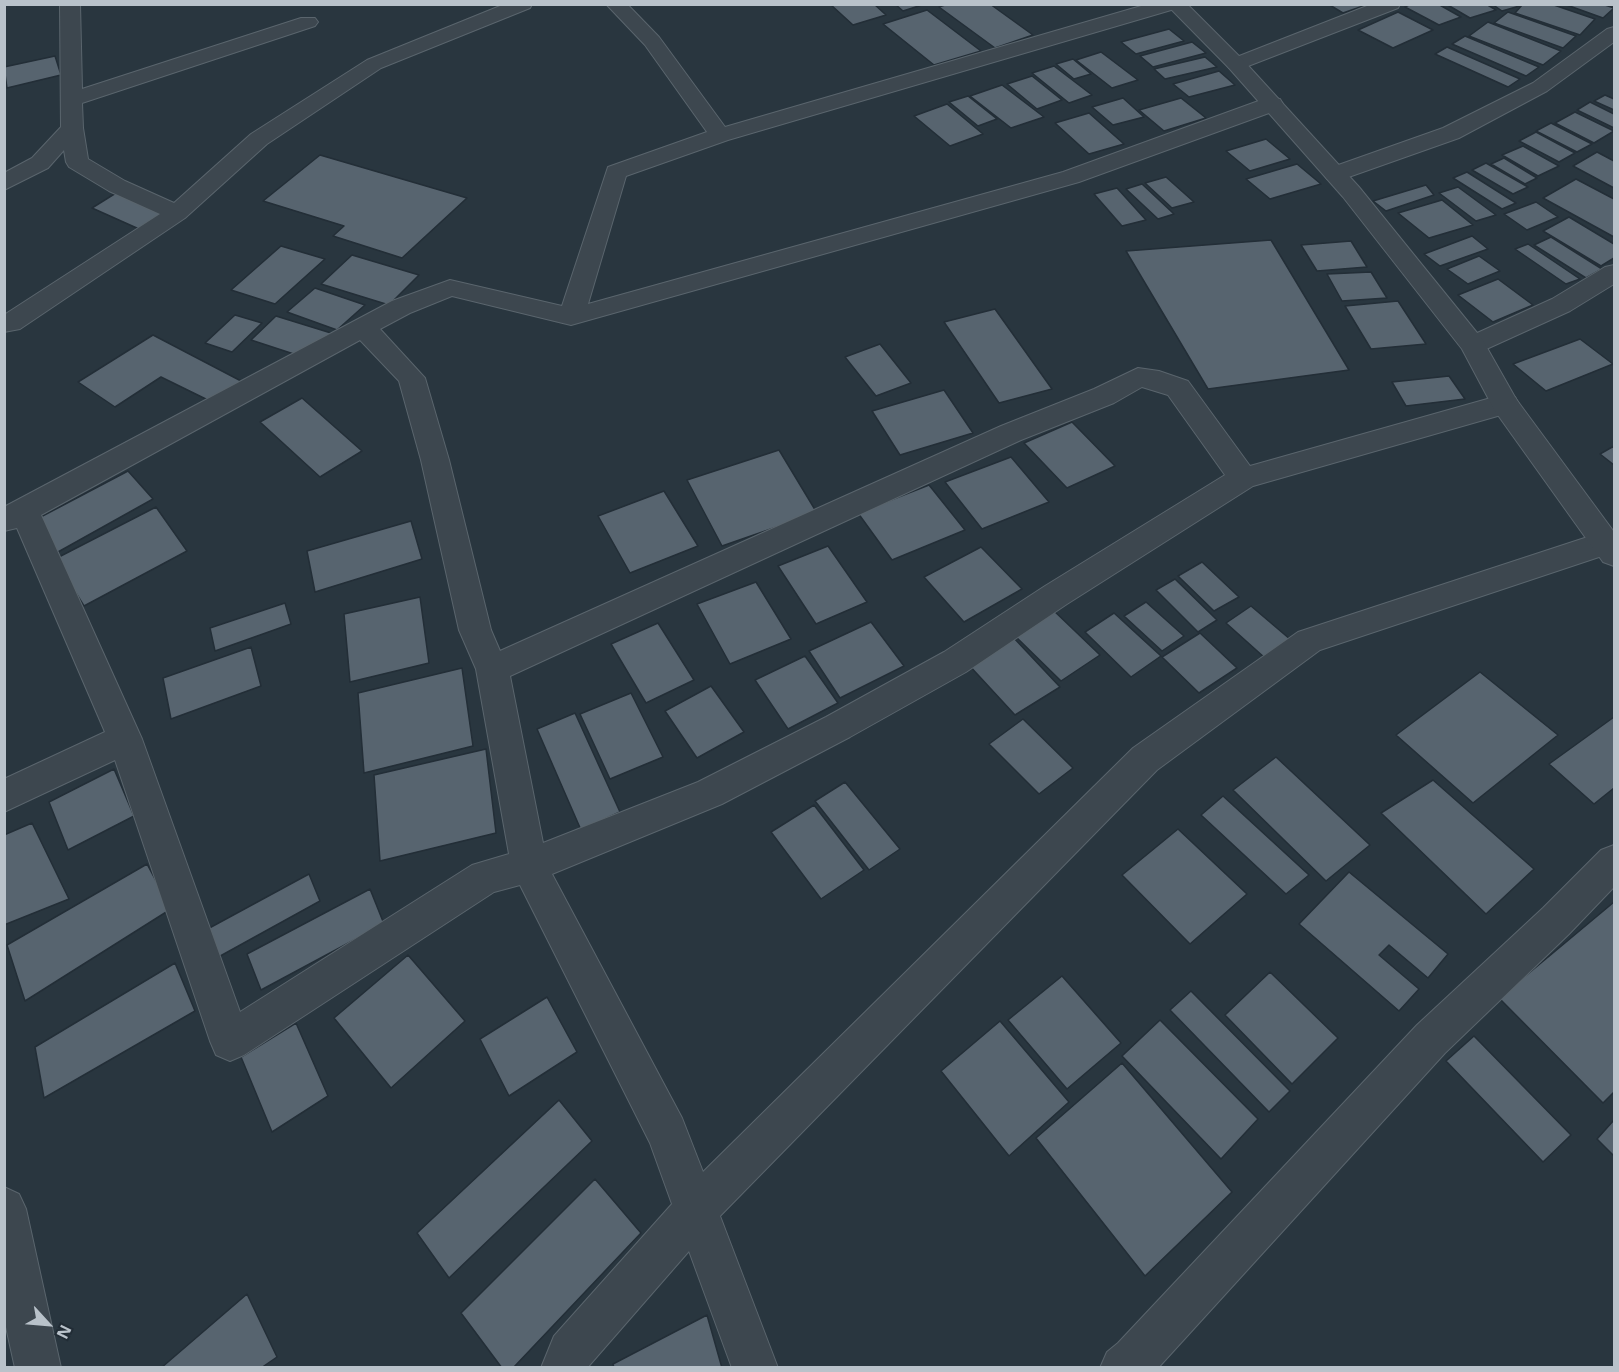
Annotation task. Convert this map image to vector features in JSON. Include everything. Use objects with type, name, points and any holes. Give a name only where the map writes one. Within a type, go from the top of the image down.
[{"type":"street","points":[[70,4],[72,128],[77,162],[117,186],[177,213]]},
{"type":"street","points":[[4,324],[11,323],[177,213],[259,139],[374,64],[523,4]]},
{"type":"street","points":[[615,4],[652,41],[720,135]]},
{"type":"street","points":[[564,1368],[570,1352],[696,1210],[1145,759],[1309,641],[1610,548],[1505,404],[1473,345],[1335,174],[1236,64],[1173,4],[720,135],[616,172],[571,317]]},
{"type":"street","points":[[1236,64],[1391,4]]},
{"type":"street","points":[[72,99],[308,22]]},
{"type":"street","points":[[1335,174],[1451,133],[1540,87],[1614,33]]},
{"type":"street","points":[[1272,104],[1071,177],[571,317],[450,288],[401,307],[15,516],[125,739],[230,1041],[485,877],[529,866],[710,793],[838,727],[955,662],[1056,595],[1243,478],[1505,404]]},
{"type":"street","points":[[4,183],[40,163],[72,128]]},
{"type":"street","points":[[1473,345],[1561,305],[1614,273]]},
{"type":"street","points":[[364,329],[412,378],[435,460],[475,630],[492,669],[529,866],[667,1133],[755,1368]]},
{"type":"street","points":[[492,669],[1011,433],[1104,396],[1138,377],[1159,380],[1178,388],[1243,478]]},
{"type":"street","points":[[4,796],[125,739]]},
{"type":"street","points":[[1123,1368],[1134,1359],[1431,1039],[1556,921],[1614,862]]},
{"type":"street","points":[[4,1209],[38,1368]]},
{"type":"building","points":[[830,4],[874,4],[886,15],[853,25]]},
{"type":"building","points":[[895,4],[925,4],[903,11]]},
{"type":"building","points":[[948,4],[990,4],[1033,35],[995,48],[939,7]]},
{"type":"building","points":[[1328,4],[1365,4],[1366,5],[1343,13]]},
{"type":"building","points":[[1411,4],[1438,4],[1461,17],[1439,25],[1405,7]]},
{"type":"building","points":[[1446,4],[1486,4],[1496,10],[1470,18]]},
{"type":"building","points":[[1492,4],[1523,4],[1523,5],[1502,11]]},
{"type":"building","points":[[1523,4],[1551,4],[1595,19],[1580,35],[1515,13]]},
{"type":"building","points":[[1564,4],[1602,4],[1614,8],[1603,18]]},
{"type":"building","points":[[927,10],[981,51],[934,65],[883,24]]},
{"type":"building","points":[[1398,12],[1433,30],[1393,48],[1358,30]]},
{"type":"building","points":[[1508,12],[1576,36],[1563,48],[1494,23]]},
{"type":"building","points":[[1488,22],[1561,51],[1543,65],[1469,36]]},
{"type":"building","points":[[1169,29],[1184,41],[1136,54],[1121,42]]},
{"type":"building","points":[[1465,36],[1539,67],[1526,76],[1452,44]]},
{"type":"building","points":[[1192,42],[1206,53],[1153,67],[1140,56]]},
{"type":"building","points":[[1447,47],[1520,79],[1508,87],[1435,54]]},
{"type":"building","points":[[1101,52],[1138,80],[1112,88],[1076,60]]},
{"type":"building","points":[[55,56],[61,75],[7,88],[4,67]]},
{"type":"building","points":[[1205,57],[1217,67],[1165,79],[1154,69]]},
{"type":"building","points":[[1073,59],[1091,74],[1074,79],[1056,64]]},
{"type":"building","points":[[1054,66],[1092,95],[1069,103],[1032,73]]},
{"type":"building","points":[[1219,71],[1235,85],[1189,97],[1173,84]]},
{"type":"building","points":[[1032,76],[1062,100],[1037,109],[1007,84]]},
{"type":"building","points":[[1002,85],[1044,117],[1011,128],[970,96]]},
{"type":"building","points":[[1605,95],[1614,99],[1614,110],[1594,101]]},
{"type":"building","points":[[968,96],[997,119],[978,126],[949,102]]},
{"type":"building","points":[[1123,98],[1144,117],[1113,125],[1092,107]]},
{"type":"building","points":[[1181,98],[1206,118],[1164,131],[1139,110]]},
{"type":"building","points":[[1590,102],[1614,114],[1614,128],[1577,110]]},
{"type":"building","points":[[947,104],[983,134],[950,146],[914,116]]},
{"type":"building","points":[[1575,112],[1614,131],[1594,143],[1555,123]]},
{"type":"building","points":[[1089,113],[1124,144],[1089,154],[1055,123]]},
{"type":"building","points":[[1551,123],[1592,144],[1577,152],[1536,131]]},
{"type":"building","points":[[1536,132],[1575,153],[1559,162],[1519,141]]},
{"type":"building","points":[[1266,139],[1290,159],[1250,171],[1226,151]]},
{"type":"building","points":[[1523,146],[1559,166],[1538,176],[1502,155]]},
{"type":"building","points":[[1597,152],[1614,161],[1614,188],[1573,166]]},
{"type":"building","points":[[320,155],[467,198],[402,258],[333,236],[344,226],[263,201]]},
{"type":"building","points":[[1504,158],[1537,178],[1525,184],[1491,164]]},
{"type":"building","points":[[1486,163],[1528,187],[1513,194],[1472,170]]},
{"type":"building","points":[[1297,164],[1321,184],[1270,199],[1246,179]]},
{"type":"building","points":[[1467,172],[1516,203],[1502,209],[1453,178]]},
{"type":"building","points":[[1166,177],[1194,202],[1172,208],[1145,183]]},
{"type":"building","points":[[1576,179],[1614,199],[1614,237],[1543,198]]},
{"type":"building","points":[[1142,184],[1174,214],[1158,219],[1126,189]]},
{"type":"building","points":[[1426,185],[1434,195],[1386,211],[1373,201]]},
{"type":"building","points":[[1458,187],[1496,215],[1476,221],[1439,193]]},
{"type":"building","points":[[1117,188],[1146,220],[1122,226],[1094,194]]},
{"type":"building","points":[[116,193],[164,213],[139,229],[92,208]]},
{"type":"building","points":[[1442,200],[1473,225],[1429,238],[1398,213]]},
{"type":"building","points":[[1536,202],[1558,217],[1527,230],[1504,214]]},
{"type":"building","points":[[1569,217],[1614,244],[1614,258],[1601,266],[1543,231]]},
{"type":"building","points":[[1472,236],[1488,249],[1440,266],[1424,254]]},
{"type":"building","points":[[1551,237],[1602,269],[1586,278],[1534,245]]},
{"type":"building","points":[[1271,240],[1349,370],[1208,389],[1126,251]]},
{"type":"building","points":[[1351,241],[1367,267],[1317,271],[1301,245]]},
{"type":"building","points":[[1528,244],[1580,279],[1566,284],[1515,249]]},
{"type":"building","points":[[281,246],[325,259],[275,304],[231,290]]},
{"type":"building","points":[[352,255],[419,275],[389,305],[321,284]]},
{"type":"building","points":[[1479,256],[1500,271],[1468,284],[1447,269]]},
{"type":"building","points":[[1371,272],[1387,298],[1342,301],[1327,274]]},
{"type":"building","points":[[1498,279],[1533,305],[1493,322],[1458,295]]},
{"type":"building","points":[[315,288],[365,305],[337,330],[287,312]]},
{"type":"building","points":[[1398,301],[1426,344],[1371,349],[1345,306]]},
{"type":"building","points":[[995,309],[1052,389],[999,403],[944,322]]},
{"type":"building","points":[[235,315],[262,323],[232,352],[205,343]]},
{"type":"building","points":[[276,316],[331,333],[306,358],[251,340]]},
{"type":"building","points":[[153,335],[243,382],[216,404],[161,377],[115,407],[78,382]]},
{"type":"building","points":[[1580,339],[1613,364],[1546,391],[1513,364]]},
{"type":"building","points":[[880,344],[911,383],[876,396],[845,357]]},
{"type":"building","points":[[1449,376],[1465,399],[1406,406],[1392,382]]},
{"type":"building","points":[[944,390],[973,433],[900,455],[872,411]]},
{"type":"building","points":[[302,398],[362,451],[320,477],[260,422]]},
{"type":"building","points":[[1072,422],[1115,466],[1067,488],[1024,443]]},
{"type":"building","points":[[1614,446],[1614,465],[1600,454]]},
{"type":"building","points":[[779,450],[817,513],[722,546],[687,480]]},
{"type":"building","points":[[1011,457],[1049,502],[982,529],[945,482]]},
{"type":"building","points":[[128,471],[153,499],[58,552],[33,521]]},
{"type":"building","points":[[929,485],[965,530],[892,560],[858,513]]},
{"type":"building","points":[[664,491],[698,546],[630,573],[598,516]]},
{"type":"building","points":[[156,507],[187,551],[84,606],[55,559]]},
{"type":"building","points":[[411,521],[422,559],[315,592],[307,551]]},
{"type":"building","points":[[828,546],[867,602],[816,624],[778,566]]},
{"type":"building","points":[[981,547],[1022,589],[964,622],[924,577]]},
{"type":"building","points":[[1202,562],[1239,597],[1214,611],[1178,576]]},
{"type":"building","points":[[1175,579],[1217,620],[1198,632],[1156,590]]},
{"type":"building","points":[[756,582],[791,639],[730,664],[697,604]]},
{"type":"building","points":[[420,597],[429,663],[350,682],[344,614]]},
{"type":"building","points":[[1146,602],[1184,636],[1162,651],[1124,616]]},
{"type":"building","points":[[285,603],[291,624],[215,651],[210,628]]},
{"type":"building","points":[[1251,606],[1291,640],[1265,658],[1226,623]]},
{"type":"building","points":[[1051,608],[1100,655],[1061,681],[1012,633]]},
{"type":"building","points":[[1114,613],[1161,656],[1131,677],[1085,632]]},
{"type":"building","points":[[871,622],[904,666],[840,698],[809,651]]},
{"type":"building","points":[[658,623],[694,680],[646,703],[611,644]]},
{"type":"building","points":[[1200,633],[1237,668],[1199,693],[1162,657]]},
{"type":"building","points":[[1012,636],[1060,687],[1015,715],[967,663]]},
{"type":"building","points":[[251,647],[261,686],[171,719],[163,678]]},
{"type":"building","points":[[805,656],[838,703],[788,729],[755,680]]},
{"type":"building","points":[[462,668],[473,746],[364,773],[358,693]]},
{"type":"building","points":[[1480,672],[1558,735],[1473,803],[1396,735]]},
{"type":"building","points":[[711,686],[744,732],[697,758],[665,711]]},
{"type":"building","points":[[631,693],[663,757],[610,779],[580,714]]},
{"type":"building","points":[[575,713],[620,812],[581,830],[537,729]]},
{"type":"building","points":[[1614,717],[1614,788],[1594,804],[1549,764]]},
{"type":"building","points":[[1023,719],[1073,768],[1039,794],[989,744]]},
{"type":"building","points":[[486,749],[496,833],[380,861],[374,775]]},
{"type":"building","points":[[1276,757],[1370,845],[1326,881],[1233,790]]},
{"type":"building","points":[[114,769],[134,816],[68,850],[49,802]]},
{"type":"building","points":[[1433,780],[1534,869],[1486,914],[1381,813]]},
{"type":"building","points":[[845,782],[900,849],[869,870],[815,801]]},
{"type":"building","points":[[1223,796],[1309,875],[1286,894],[1201,815]]},
{"type":"building","points":[[814,805],[864,870],[821,899],[771,832]]},
{"type":"building","points":[[32,823],[69,899],[4,925],[4,835]]},
{"type":"building","points":[[1178,829],[1247,894],[1190,944],[1122,875]]},
{"type":"building","points":[[147,864],[171,909],[25,1001],[7,945]]},
{"type":"building","points":[[1349,872],[1448,954],[1428,978],[1389,945],[1379,955],[1419,989],[1399,1011],[1299,924]]},
{"type":"building","points":[[309,874],[320,901],[213,960],[202,932]]},
{"type":"building","points":[[370,889],[384,924],[261,990],[247,954]]},
{"type":"building","points":[[1614,902],[1614,1092],[1603,1103],[1499,998]]},
{"type":"building","points":[[408,955],[465,1021],[391,1088],[334,1018]]},
{"type":"building","points":[[175,963],[195,1011],[44,1098],[35,1047]]},
{"type":"building","points":[[1270,972],[1338,1038],[1292,1084],[1225,1015]]},
{"type":"building","points":[[1062,976],[1121,1043],[1067,1089],[1008,1020]]},
{"type":"building","points":[[1191,991],[1290,1091],[1269,1112],[1170,1010]]},
{"type":"building","points":[[547,997],[577,1052],[509,1096],[480,1039]]},
{"type":"building","points":[[1160,1020],[1258,1119],[1221,1159],[1122,1056]]},
{"type":"building","points":[[1000,1021],[1069,1102],[1009,1156],[941,1071]]},
{"type":"building","points":[[296,1023],[328,1096],[272,1132],[241,1057]]},
{"type":"building","points":[[1474,1036],[1571,1135],[1543,1162],[1446,1061]]},
{"type":"building","points":[[1122,1063],[1232,1192],[1145,1276],[1036,1138]]},
{"type":"building","points":[[559,1100],[592,1141],[449,1278],[417,1233]]},
{"type":"building","points":[[1614,1120],[1614,1156],[1597,1139]]},
{"type":"building","points":[[595,1179],[641,1233],[513,1368],[502,1368],[461,1313]]},
{"type":"building","points":[[247,1294],[277,1357],[261,1368],[161,1368]]},
{"type":"building","points":[[707,1315],[722,1368],[614,1368],[613,1364]]}]
